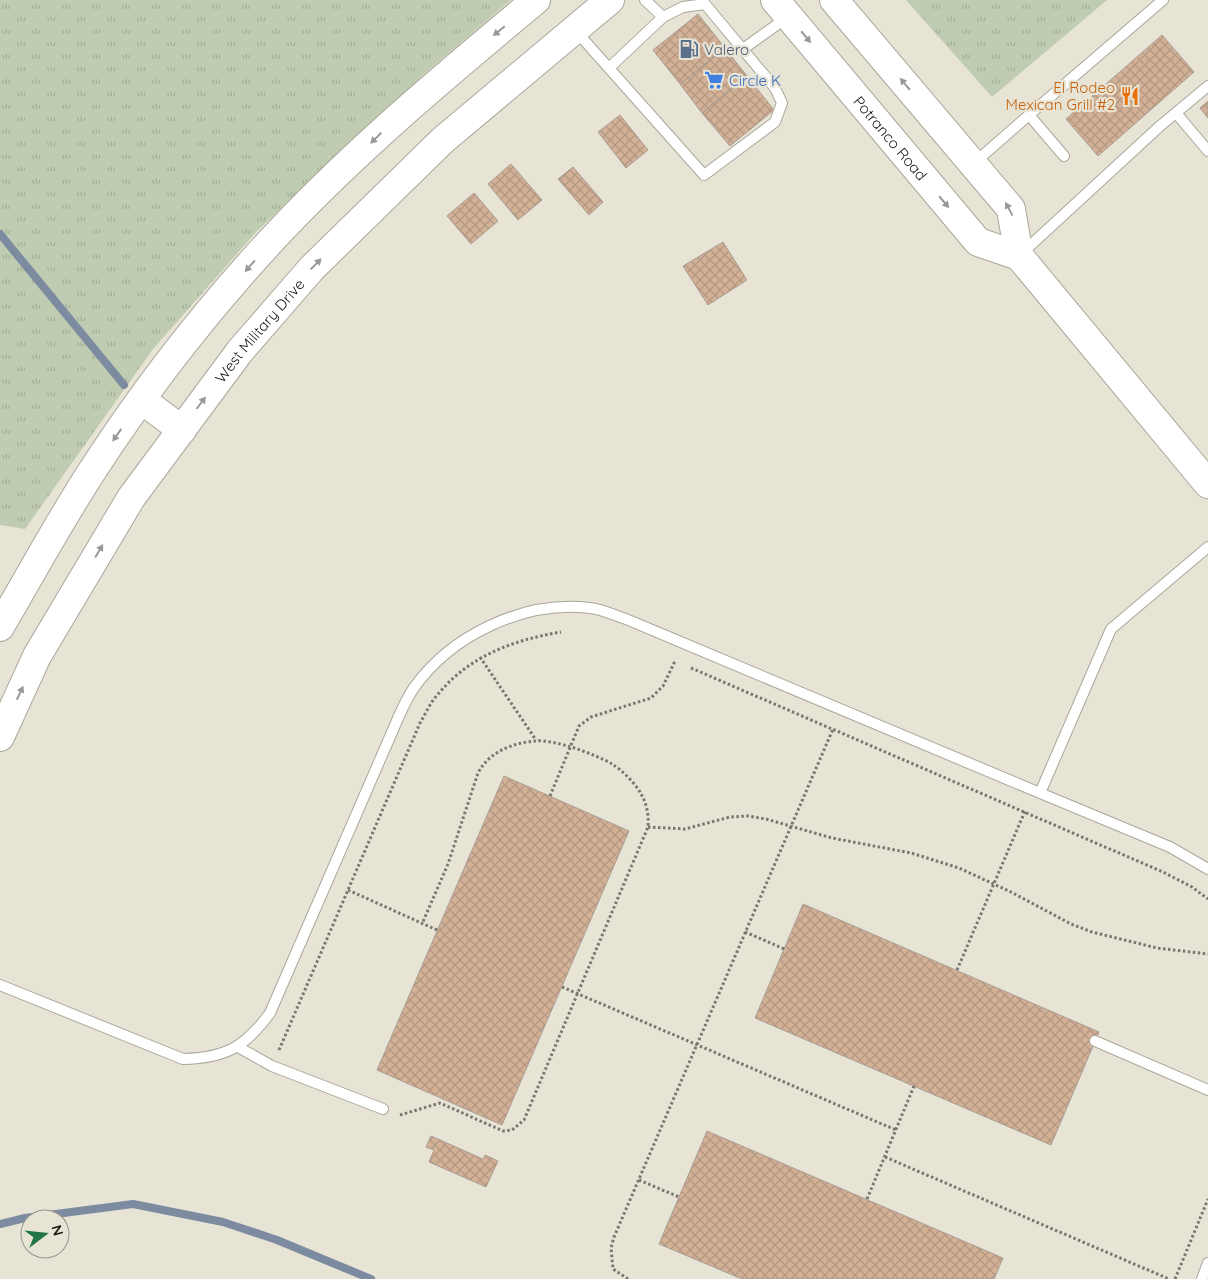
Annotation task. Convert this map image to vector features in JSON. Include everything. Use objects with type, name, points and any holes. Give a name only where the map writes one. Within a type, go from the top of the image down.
[{"type":"main road","points":[[0,627],[93,469],[142,400],[206,316],[282,229],[417,98],[536,0]]},
{"type":"main road","name":"West Military Drive","points":[[0,737],[42,648],[130,498],[240,351],[312,268],[443,140],[610,0]]},
{"type":"main road","points":[[834,0],[1012,209],[1020,256],[1208,484]]},
{"type":"main road","name":"Potranco Road","points":[[782,8],[978,242],[1020,256]]},
{"type":"main road","points":[[142,400],[182,430]]},
{"type":"lane","points":[[645,0],[662,17]]},
{"type":"lane","points":[[973,164],[1163,0]]},
{"type":"lane","points":[[574,30],[704,175],[775,122],[782,104],[775,88],[705,4],[683,7],[662,17],[609,68]]},
{"type":"lane","points":[[743,50],[782,8]]},
{"type":"lane","points":[[1020,256],[1208,86]]},
{"type":"lane","points":[[1176,113],[1208,151]]},
{"type":"lane","points":[[1029,115],[1064,156]]},
{"type":"lane","points":[[1040,793],[1110,629],[1208,546]]},
{"type":"lane","points":[[0,985],[183,1059],[207,1059],[238,1047],[255,1034],[270,1013],[384,748],[413,689],[449,651],[490,625],[532,610],[554,607],[591,608],[626,619],[1170,847],[1208,869]]},
{"type":"lane","points":[[1095,1041],[1208,1090]]},
{"type":"lane","points":[[238,1047],[272,1066],[383,1110]]},
{"type":"lane","points":[[1202,1279],[1208,1263]]},
{"type":"path","points":[[272,1066],[420,723],[438,694],[480,657],[494,649],[531,637],[561,632]]},
{"type":"path","points":[[480,657],[536,740]]},
{"type":"path","points":[[667,658],[1178,879],[1208,899]]},
{"type":"path","points":[[550,796],[579,726],[591,717],[651,698],[663,686],[675,661]]},
{"type":"path","points":[[628,1279],[613,1268],[611,1248],[833,729]]},
{"type":"path","points":[[383,1110],[399,1115],[440,1103],[503,1131],[512,1130],[524,1120],[648,827],[648,815],[641,794],[630,780],[612,764],[569,747],[536,740],[505,748],[484,762],[448,864],[422,924]]},
{"type":"path","points":[[957,970],[1024,812],[1040,793]]},
{"type":"path","points":[[648,827],[685,829],[730,817],[748,816],[766,819],[790,828],[911,852],[959,868],[1071,924],[1092,932],[1157,948],[1208,954]]},
{"type":"path","points":[[348,890],[437,930]]},
{"type":"path","points":[[745,932],[784,948]]},
{"type":"path","points":[[562,987],[896,1130]]},
{"type":"path","points":[[867,1199],[914,1086]]},
{"type":"path","points":[[885,1157],[1169,1279]]},
{"type":"path","points":[[639,1180],[678,1197]]},
{"type":"path","points":[[1175,1279],[1208,1199]]},
{"type":"green space","points":[[0,0],[511,0],[425,73],[258,230],[153,349],[25,529],[0,525]]},
{"type":"green space","points":[[906,0],[1107,0],[992,97]]},
{"type":"building","name":"Valero","points":[[698,14],[725,48],[680,84],[653,50]]},
{"type":"building","name":"El Rodeo Mexican Grill #2","points":[[1162,35],[1194,72],[1098,156],[1066,119]]},
{"type":"building","name":"Circle K","points":[[725,48],[747,76],[702,113],[680,84]]},
{"type":"building","name":"Valero","points":[[747,76],[774,110],[730,146],[702,113]]},
{"type":"building","points":[[1208,101],[1208,118],[1200,108]]},
{"type":"building","points":[[620,115],[648,150],[626,168],[598,132]]},
{"type":"building","points":[[511,164],[542,200],[518,220],[488,184]]},
{"type":"building","points":[[573,167],[603,202],[589,215],[558,179]]},
{"type":"building","points":[[474,193],[498,221],[471,244],[447,216]]},
{"type":"building","points":[[723,242],[747,280],[708,305],[683,266]]},
{"type":"building","points":[[504,776],[629,831],[502,1125],[377,1070]]},
{"type":"building","points":[[803,904],[1099,1032],[1051,1145],[755,1018]]},
{"type":"building","points":[[707,1131],[1003,1258],[994,1279],[742,1279],[659,1244]]},
{"type":"building","points":[[431,1136],[483,1159],[485,1155],[498,1161],[486,1187],[429,1162],[434,1150],[426,1147]]},
{"type":"waterway","points":[[0,234],[124,385]]},
{"type":"waterway","points":[[0,1224],[25,1218],[133,1204],[223,1222],[277,1240],[371,1279]]},
{"type":"place","name":"Valero","points":[[689,49]]},
{"type":"place","name":"Circle K","points":[[714,80]]},
{"type":"place","name":"El Rodeo Mexican Grill #2","points":[[1130,96]]}]
